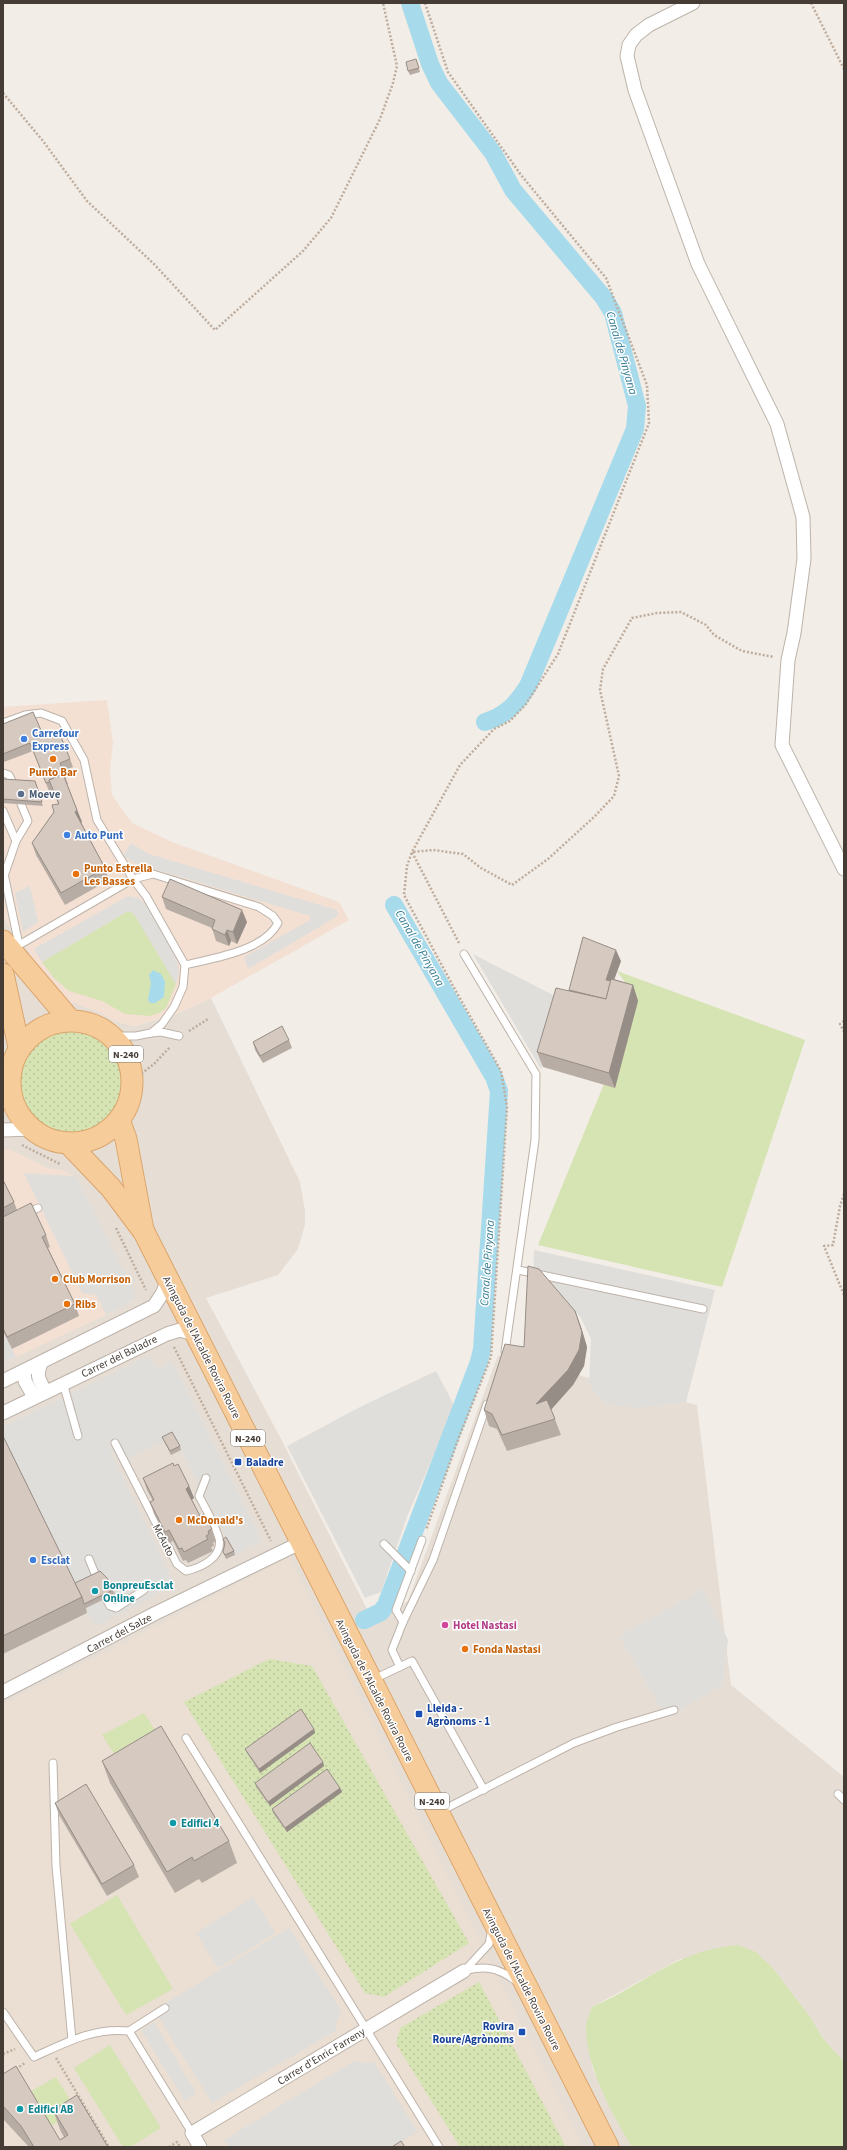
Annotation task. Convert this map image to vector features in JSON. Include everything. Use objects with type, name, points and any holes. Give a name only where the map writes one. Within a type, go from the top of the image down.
[{"type":"main road","points":[[13,947],[50,999],[70,1020]]},
{"type":"main road","points":[[3,974],[19,1047]]},
{"type":"main road","name":"N-240","points":[[70,1020],[96,1026],[111,1036],[124,1051],[130,1066],[132,1081],[129,1102],[119,1120],[105,1133],[96,1138],[87,1141],[68,1143],[49,1139],[32,1129],[19,1116],[11,1098],[6,1076],[19,1047],[41,1028],[50,1023],[70,1020]]},
{"type":"main road","name":"N-240","points":[[119,1120],[126,1139],[144,1232]]},
{"type":"main road","name":"N-240","points":[[68,1143],[111,1188],[144,1232]]},
{"type":"main road","name":"Avinguda de l'Alcalde Rovira Roure","points":[[144,1232],[194,1334],[608,2147]]},
{"type":"street","points":[[693,3],[649,24],[636,35],[629,45],[627,56],[635,90],[698,264],[777,424],[803,517],[804,559],[794,633],[788,660],[782,745],[844,869]]},
{"type":"street","points":[[3,1130],[32,1129]]},
{"type":"street","points":[[3,1381],[24,1372],[154,1306],[162,1294],[168,1280]]},
{"type":"street","name":"Carrer del Baladre","points":[[3,1414],[34,1397],[167,1334],[180,1330],[194,1334]]},
{"type":"street","points":[[42,1362],[38,1375],[46,1392]]},
{"type":"street","points":[[24,1372],[25,1381],[34,1397]]},
{"type":"street","name":"Carrer del Salze","points":[[3,1692],[156,1613],[300,1543]]},
{"type":"street","name":"Carrer d'Enric Farreny","points":[[192,2133],[464,1971]]},
{"type":"street","points":[[192,2133],[200,2147]]},
{"type":"lane","points":[[3,723],[25,715],[41,713],[62,722],[84,760],[97,820],[132,880],[146,896],[185,965],[183,987],[174,1007],[162,1024],[151,1033]]},
{"type":"lane","points":[[3,773],[9,775],[13,784]]},
{"type":"lane","points":[[21,804],[28,821],[16,841],[4,871],[13,923],[13,947],[132,880],[153,874],[258,907],[273,916],[278,923],[275,930],[268,936],[239,952],[185,965]]},
{"type":"lane","points":[[3,811],[16,841]]},
{"type":"lane","points":[[464,954],[536,1074],[535,1140],[505,1358]]},
{"type":"lane","points":[[111,1036],[136,1036],[161,1032],[179,1036]]},
{"type":"lane","points":[[17,1218],[38,1208]]},
{"type":"lane","points":[[518,1270],[703,1309]]},
{"type":"lane","points":[[63,1383],[78,1436]]},
{"type":"lane","points":[[400,1667],[392,1650],[403,1622],[433,1560],[489,1398]]},
{"type":"lane","name":"McAuto","points":[[115,1443],[176,1564],[186,1571],[202,1566],[212,1559],[217,1551],[219,1540],[199,1496],[206,1478]]},
{"type":"lane","points":[[403,1622],[396,1610],[409,1569],[422,1540]]},
{"type":"lane","points":[[384,1544],[409,1569]]},
{"type":"lane","points":[[89,1559],[110,1606],[116,1608],[144,1590]]},
{"type":"lane","points":[[370,1681],[412,1661],[484,1790]]},
{"type":"lane","points":[[437,1812],[484,1790],[574,1743],[617,1727],[674,1710]]},
{"type":"lane","points":[[186,1738],[439,2147]]},
{"type":"lane","points":[[53,1763],[56,1866],[72,2040]]},
{"type":"lane","points":[[838,1794],[844,1800]]},
{"type":"lane","points":[[464,1971],[489,1944],[493,1921]]},
{"type":"lane","points":[[464,1971],[477,1967],[489,1968],[506,1974],[519,1984],[536,2007]]},
{"type":"lane","points":[[3,2012],[34,2057],[89,2033],[116,2030],[128,2031],[165,2008]]},
{"type":"lane","points":[[128,2031],[192,2133]]},
{"type":"path","points":[[3,94],[43,141],[87,201],[154,264],[215,330],[304,251],[331,218],[380,118],[394,83],[397,66],[383,3]]},
{"type":"path","points":[[422,1540],[459,1437],[491,1357],[507,1106],[501,1071],[404,895],[407,866],[412,852],[460,765],[494,729],[510,721],[526,704],[558,654],[649,423],[647,385],[606,278],[521,175],[448,72],[425,3]]},
{"type":"path","points":[[811,3],[844,69]]},
{"type":"path","points":[[412,852],[433,850],[463,854],[481,868],[512,885],[548,859],[594,817],[614,796],[619,776],[600,690],[603,669],[632,618],[657,613],[681,612],[706,625],[714,635],[742,651],[788,660]]},
{"type":"path","points":[[412,852],[464,954]]},
{"type":"path","points":[[132,1081],[154,1064],[179,1036],[208,1019]]},
{"type":"path","points":[[844,1021],[840,1024],[844,1032]]},
{"type":"path","points":[[844,1194],[840,1206],[833,1245],[824,1246],[844,1295]]},
{"type":"path","points":[[51,2049],[109,2147]]},
{"type":"path","points":[[11,2072],[34,2057]]},
{"type":"path","points":[[169,2147],[177,2142],[180,2147]]},
{"type":"shaded area","points":[[107,700],[113,743],[110,770],[112,795],[132,823],[172,842],[339,902],[349,920],[211,998],[174,1015],[134,1026],[115,1021],[98,1012],[63,999],[44,980],[28,950],[3,917],[3,707]]},
{"type":"shaded area","points":[[131,843],[149,854],[337,910],[338,916],[248,969],[244,957],[310,920],[310,916],[134,863],[123,856]]},
{"type":"shaded area","points":[[30,886],[38,922],[23,932],[15,893]]},
{"type":"shaded area","points":[[128,896],[139,898],[146,905],[172,949],[179,972],[176,984],[137,919],[133,913],[128,911],[42,962],[34,949]]},
{"type":"shaded area","points":[[3,917],[28,950],[44,980],[115,1021],[135,1026],[174,1015],[211,998],[300,1182],[305,1211],[305,1224],[298,1249],[278,1275],[206,1298],[281,1439],[373,1621],[408,1601],[498,1355],[697,1405],[731,1685],[844,1777],[844,2062],[822,2037],[811,2018],[772,1967],[680,1959],[592,2007],[586,2026],[593,2070],[632,2147],[3,2147]]},
{"type":"shaded area","points":[[473,954],[561,999],[541,1069]]},
{"type":"shaded area","points":[[3,1149],[11,1150],[48,1168],[61,1170],[74,1176],[79,1181],[138,1298],[106,1315],[3,1363]]},
{"type":"shaded area","points":[[24,1173],[74,1176],[79,1181],[138,1298],[106,1315],[96,1295],[82,1293]]},
{"type":"shaded area","points":[[534,1250],[715,1290],[686,1402],[636,1408],[604,1404],[589,1384],[591,1339],[581,1318],[549,1283],[533,1280]]},
{"type":"shaded area","points":[[3,1331],[16,1357],[3,1363]]},
{"type":"shaded area","points":[[149,1356],[156,1369],[172,1361],[262,1541],[235,1555],[174,1436],[119,1463],[91,1410],[175,1585],[95,1627],[3,1440],[3,1427]]},
{"type":"shaded area","points":[[436,1371],[455,1407],[408,1514],[381,1592],[365,1598],[287,1446],[360,1407]]},
{"type":"shaded area","points":[[289,1558],[582,2147],[3,2147],[3,1704]]},
{"type":"shaded area","points":[[703,1589],[728,1640],[722,1685],[667,1718],[619,1636]]},
{"type":"shaded area","points":[[253,1897],[275,1933],[218,1968],[196,1933]]},
{"type":"shaded area","points":[[289,1928],[341,2010],[336,2024],[337,2030],[212,2103],[154,2010]]},
{"type":"shaded area","points":[[154,2022],[196,2093],[185,2101],[141,2030]]},
{"type":"shaded area","points":[[356,2060],[361,2063],[374,2062],[418,2132],[393,2147],[229,2147],[224,2140]]},
{"type":"green space","points":[[128,911],[133,913],[137,919],[176,984],[166,1008],[151,1016],[125,1014],[102,1001],[69,991],[54,978],[42,962]]},
{"type":"green space","points":[[617,971],[805,1040],[722,1287],[538,1245],[638,1001]]},
{"type":"green space","points":[[70,1030],[90,1034],[99,1039],[113,1053],[118,1062],[122,1082],[118,1102],[113,1111],[99,1125],[90,1130],[70,1134],[50,1130],[41,1125],[27,1111],[22,1102],[18,1082],[22,1062],[27,1053],[41,1039],[50,1034]]},
{"type":"green space","points":[[269,1659],[312,1666],[469,1943],[384,1997],[365,1993],[184,1702]]},
{"type":"green space","points":[[144,1713],[162,1741],[122,1766],[102,1735]]},
{"type":"green space","points":[[117,1895],[173,1989],[126,2015],[70,1924]]},
{"type":"green space","points":[[738,1945],[756,1952],[772,1967],[811,2018],[822,2037],[844,2062],[844,2147],[632,2147],[616,2120],[595,2074],[590,2058],[586,2028],[587,2020],[592,2007],[679,1961],[716,1948]]},
{"type":"green space","points":[[479,1982],[566,2147],[460,2147],[396,2044],[400,2028]]},
{"type":"green space","points":[[110,2045],[161,2128],[130,2147],[123,2147],[74,2068]]},
{"type":"green space","points":[[56,2077],[77,2111],[49,2127],[28,2093]]},
{"type":"water","points":[[153,970],[161,974],[165,982],[164,997],[155,1003],[150,1003],[148,1000],[151,983],[149,975]]},
{"type":"building","points":[[416,59],[419,68],[408,71],[406,62]]},
{"type":"building","points":[[33,712],[44,737],[59,732],[70,759],[60,763],[65,776],[63,774],[49,780],[50,782],[46,783],[30,743],[3,754],[3,724]]},
{"type":"building","points":[[63,774],[77,810],[75,812],[105,868],[61,893],[32,843],[54,812],[52,805],[59,804],[49,780]]},
{"type":"building","name":"Moeve","points":[[3,779],[35,781],[42,802],[3,799]]},
{"type":"building","points":[[170,879],[242,910],[233,932],[227,930],[225,935],[212,929],[215,920],[162,897]]},
{"type":"building","points":[[583,937],[616,950],[606,980],[611,981],[606,999],[569,990]]},
{"type":"building","points":[[611,979],[633,985],[609,1073],[537,1052],[556,988],[606,999]]},
{"type":"building","points":[[282,1026],[289,1040],[260,1056],[253,1042]]},
{"type":"building","points":[[3,1180],[14,1202],[3,1208]]},
{"type":"building","points":[[31,1203],[46,1235],[42,1237],[75,1304],[7,1337],[3,1328],[3,1217]]},
{"type":"building","points":[[528,1266],[539,1269],[575,1311],[582,1332],[579,1350],[568,1370],[536,1404],[547,1400],[555,1419],[502,1435],[492,1414],[484,1410],[505,1344],[524,1347]]},
{"type":"building","points":[[172,1432],[180,1446],[170,1451],[162,1437]]},
{"type":"building","name":"Esclat","points":[[3,1436],[82,1597],[3,1636]]},
{"type":"building","name":"McDonald's","points":[[173,1463],[174,1466],[178,1464],[189,1486],[186,1489],[200,1516],[204,1514],[212,1529],[208,1531],[209,1534],[206,1536],[208,1539],[184,1552],[182,1548],[179,1549],[169,1530],[165,1532],[150,1502],[154,1500],[143,1478]]},
{"type":"building","points":[[226,1537],[234,1551],[225,1555],[223,1552],[225,1543],[223,1539]]},
{"type":"building","name":"BonpreuEsclat Online","points":[[100,1571],[107,1578],[113,1590],[84,1604],[75,1583]]},
{"type":"building","points":[[301,1709],[314,1729],[259,1769],[245,1749]]},
{"type":"building","name":"Edifici 4","points":[[161,1726],[229,1841],[194,1861],[192,1857],[167,1872],[102,1761]]},
{"type":"building","points":[[310,1743],[323,1762],[268,1802],[255,1783]]},
{"type":"building","points":[[327,1769],[340,1788],[285,1828],[272,1809]]},
{"type":"building","points":[[86,1784],[134,1865],[102,1884],[55,1803]]},
{"type":"building","points":[[16,2066],[60,2140],[68,2135],[53,2110],[77,2095],[108,2147],[34,2147],[21,2126],[3,2106],[3,2074]]},
{"type":"building","points":[[401,2141],[405,2147],[392,2147]]},
{"type":"waterway","name":"Canal de Pinyana","points":[[410,3],[430,64],[439,83],[493,153],[513,190],[604,298],[613,313],[637,406],[635,429],[528,686],[515,704],[504,713],[485,722]]},
{"type":"waterway","name":"Canal de Pinyana","points":[[364,1620],[381,1612],[386,1605],[479,1362],[482,1349],[499,1091],[494,1077],[394,905]]},
{"type":"place","name":"Carrefour Express","points":[[24,739]]},
{"type":"place","name":"Punto Bar","points":[[53,759]]},
{"type":"place","name":"Moeve","points":[[21,794]]},
{"type":"place","name":"Auto Punt","points":[[67,835]]},
{"type":"place","name":"Punto Estrella Les Basses","points":[[76,874]]},
{"type":"place","name":"Club Morrison","points":[[55,1279]]},
{"type":"place","name":"Ribs","points":[[67,1304]]},
{"type":"place","name":"Baladre","points":[[238,1462]]},
{"type":"place","name":"McDonald's","points":[[179,1520]]},
{"type":"place","name":"Esclat","points":[[33,1560]]},
{"type":"place","name":"BonpreuEsclat Online","points":[[95,1591]]},
{"type":"place","name":"Hotel Nastasi","points":[[445,1625]]},
{"type":"place","name":"Fonda Nastasi","points":[[465,1649]]},
{"type":"place","name":"Lleida - Agrònoms - 1","points":[[419,1714]]},
{"type":"place","name":"Edifici 4","points":[[173,1823]]},
{"type":"place","name":"Rovira Roure/Agrònoms","points":[[522,2032]]},
{"type":"place","name":"Edifici AB","points":[[20,2109]]}]
